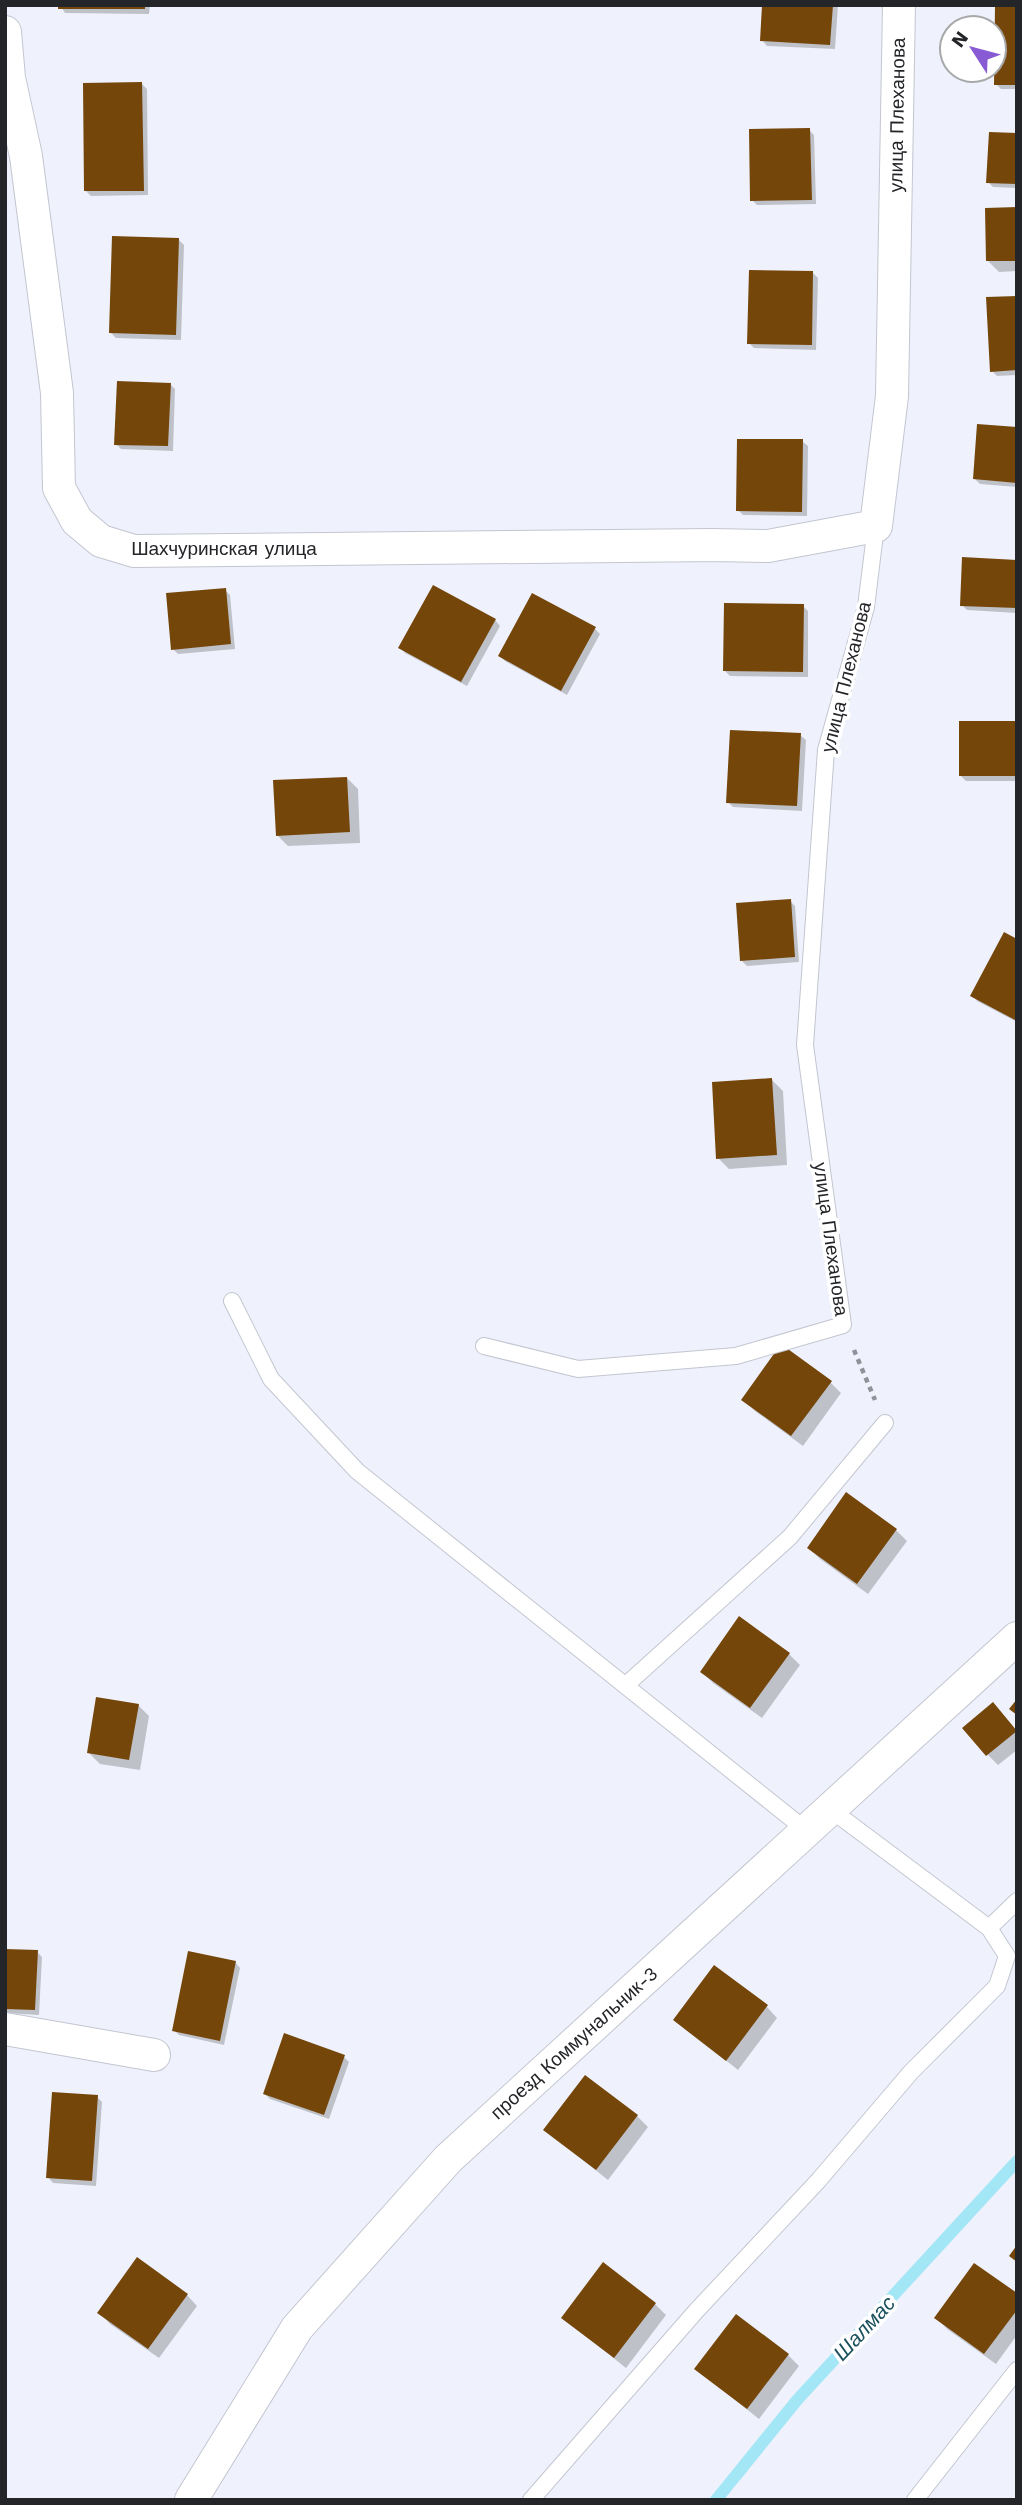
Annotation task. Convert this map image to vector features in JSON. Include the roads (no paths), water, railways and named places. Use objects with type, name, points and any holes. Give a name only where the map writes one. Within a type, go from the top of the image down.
[{"type":"street","name":"улица Плеханова","points":[[876,526],[892,396],[899,5]]},
{"type":"street","name":"Шахчуринская улица","points":[[5,32],[9,78],[26,156],[57,393],[59,488],[77,521],[101,541],[134,551],[768,546],[876,526]]},
{"type":"street","name":"проезд Коммунальник-3","points":[[191,2500],[297,2328],[448,2159],[1017,1638]]},
{"type":"street","points":[[5,2029],[155,2055]]},
{"type":"lane","name":"улица Плеханова","points":[[484,1346],[578,1369],[737,1356],[843,1325],[805,1045],[826,750],[866,607],[876,526]]},
{"type":"lane","points":[[232,1301],[271,1379],[357,1471],[807,1831]]},
{"type":"lane","points":[[626,1685],[790,1537],[886,1423]]},
{"type":"lane","points":[[531,2500],[697,2310],[818,2181],[911,2071],[997,1986],[1007,1956],[989,1928],[830,1810]]},
{"type":"lane","points":[[989,1928],[1017,1900]]},
{"type":"lane","points":[[915,2500],[1017,2370]]},
{"type":"waterway","name":"Шалмас","points":[[716,2500],[798,2399],[1017,2161]]}]
